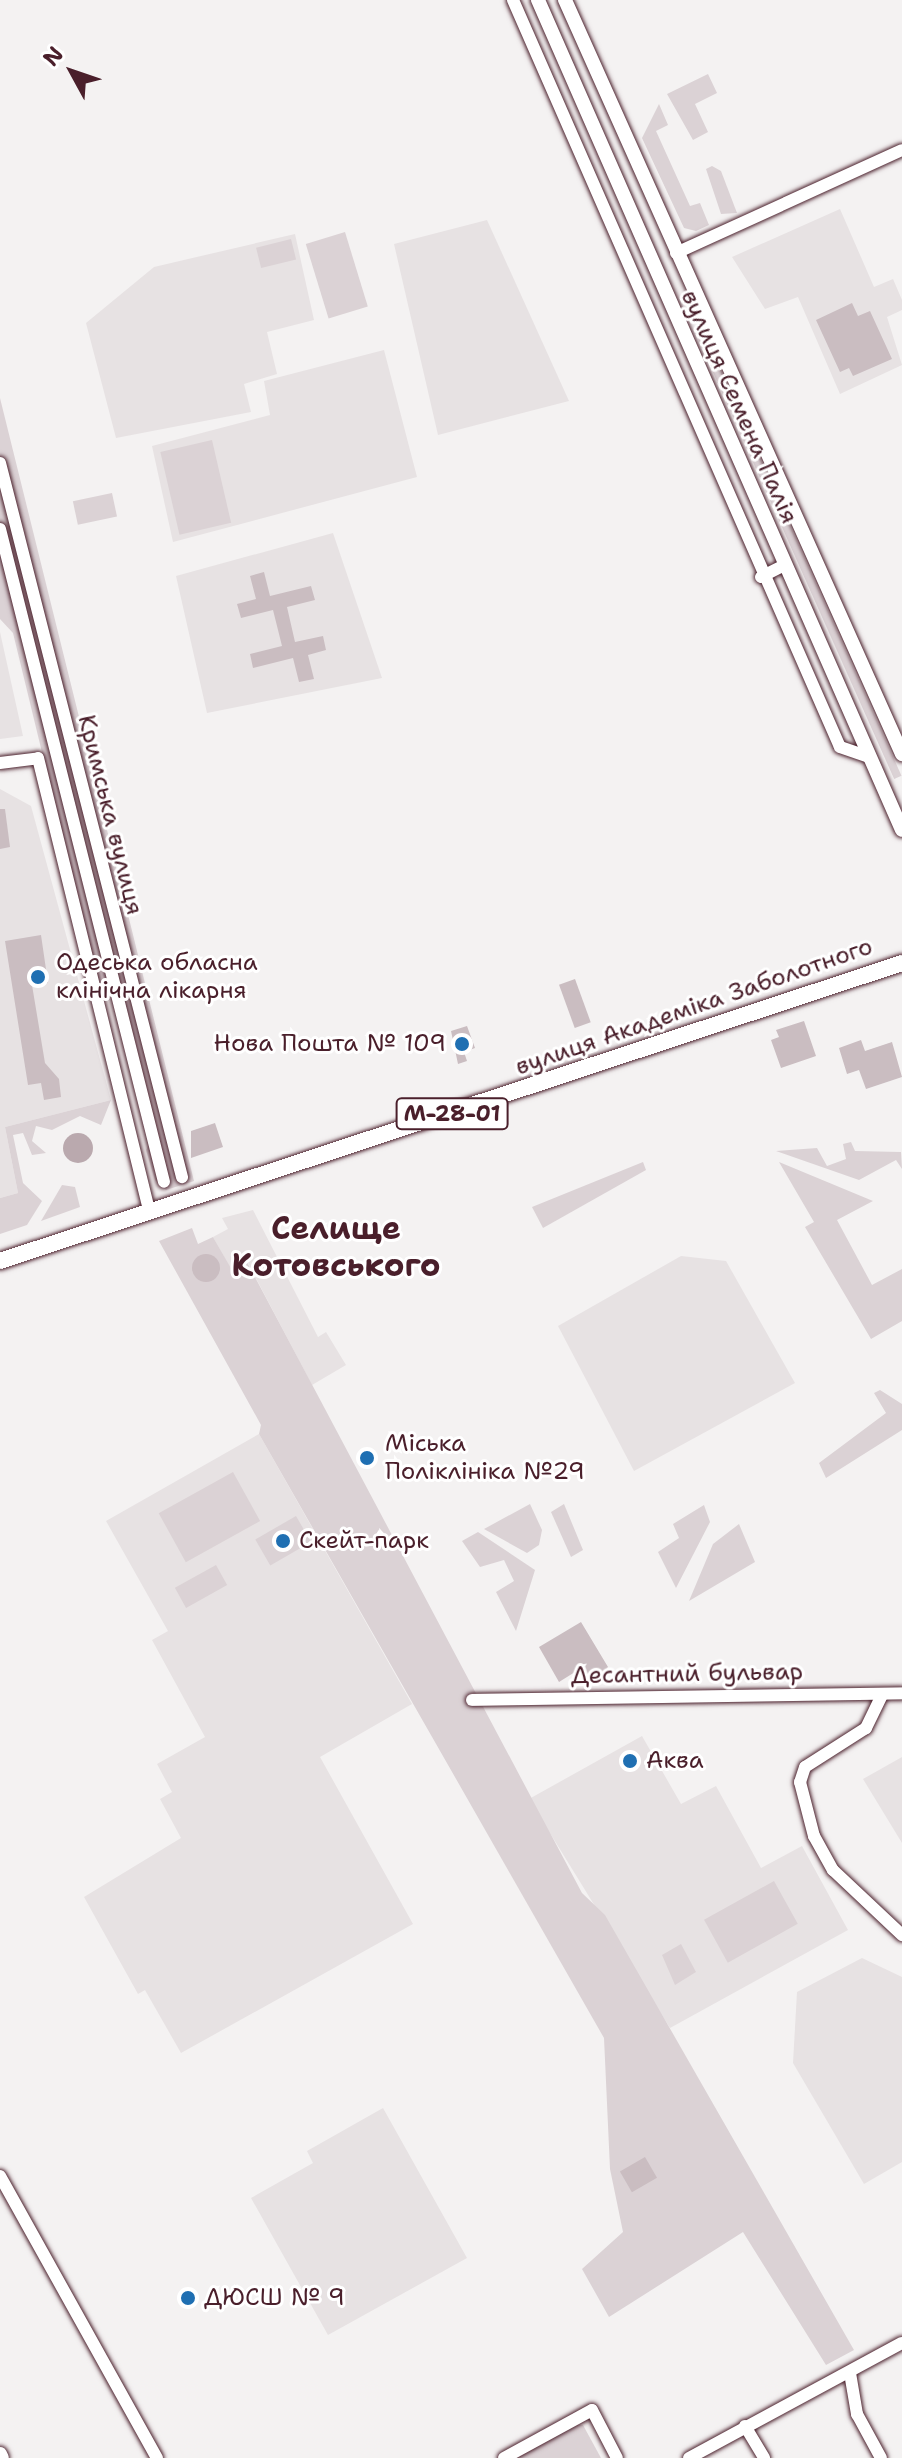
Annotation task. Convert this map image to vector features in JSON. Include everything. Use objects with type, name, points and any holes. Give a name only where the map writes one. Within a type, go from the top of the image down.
[{"type":"highway","name":"вулиця Академіка Заболотного","points":[[0,1261],[902,963]]},
{"type":"main road","name":"вулиця Семена Палія","points":[[538,0],[902,830]]},
{"type":"main road","name":"вулиця Семена Палія","points":[[565,0],[704,319],[902,754]]},
{"type":"main road","points":[[680,329],[704,319]]},
{"type":"street","points":[[513,0],[761,577],[840,747],[869,757]]},
{"type":"street","points":[[676,253],[902,150]]},
{"type":"street","name":"Кримська вулиця","points":[[0,463],[182,1177]]},
{"type":"street","name":"Кримська вулиця","points":[[0,529],[164,1182]]},
{"type":"street","points":[[761,577],[785,565]]},
{"type":"street","points":[[0,763],[38,758],[149,1210]]},
{"type":"street","name":"Десантний бульвар","points":[[472,1700],[902,1693]]},
{"type":"street","points":[[882,1695],[873,1721],[805,1767],[800,1782],[814,1836],[833,1870],[902,1935]]},
{"type":"street","points":[[0,2176],[157,2458]]},
{"type":"street","points":[[689,2458],[902,2343]]},
{"type":"street","points":[[850,2373],[857,2414],[881,2458]]},
{"type":"street","points":[[504,2458],[592,2410],[617,2458]]},
{"type":"street","points":[[745,2426],[764,2458]]},
{"type":"shaded area","points":[[708,74],[717,93],[695,104],[708,132],[693,140],[667,94]]},
{"type":"shaded area","points":[[659,104],[668,125],[656,131],[690,206],[700,203],[709,225],[696,231],[684,228],[642,138]]},
{"type":"shaded area","points":[[712,166],[721,171],[737,213],[721,214],[706,169]]},
{"type":"shaded area","points":[[840,209],[874,287],[893,279],[902,300],[902,310],[887,317],[902,365],[840,394],[798,297],[765,309],[732,257]]},
{"type":"shaded area","points":[[487,220],[569,401],[438,435],[394,244]]},
{"type":"shaded area","points":[[345,232],[368,307],[329,319],[306,244]]},
{"type":"shaded area","points":[[295,234],[314,320],[267,332],[277,374],[244,384],[251,412],[116,438],[86,323],[154,267]]},
{"type":"shaded area","points":[[291,239],[296,259],[261,268],[256,248]]},
{"type":"shaded area","points":[[703,330],[901,776],[894,779],[696,333]]},
{"type":"shaded area","points":[[384,350],[417,477],[173,542],[152,446],[270,415],[264,381]]},
{"type":"shaded area","points":[[0,398],[194,1181],[166,1190],[155,1180],[146,1150],[151,1140],[111,996],[101,995],[13,633],[0,619]]},
{"type":"shaded area","points":[[212,440],[231,523],[179,535],[160,452]]},
{"type":"shaded area","points":[[112,493],[117,516],[78,525],[73,501]]},
{"type":"shaded area","points":[[333,533],[382,678],[207,713],[176,576]]},
{"type":"shaded area","points":[[0,632],[23,736],[0,739]]},
{"type":"shaded area","name":"Одеська обласна клінічна лікарня","points":[[0,789],[31,806],[111,1100],[5,1127],[18,1193],[0,1198]]},
{"type":"shaded area","points":[[111,1100],[101,1125],[80,1116],[52,1130],[36,1126],[32,1141],[46,1153],[32,1155],[23,1133],[13,1135],[23,1183],[42,1201],[27,1225],[0,1234],[0,1198],[18,1193],[5,1127]]},
{"type":"shaded area","points":[[78,1133],[89,1137],[93,1148],[89,1159],[78,1163],[67,1159],[63,1148],[67,1137]]},
{"type":"shaded area","points":[[851,1142],[855,1151],[901,1152],[902,1169],[896,1160],[859,1180],[776,1151],[817,1148],[827,1166],[846,1159],[843,1144]]},
{"type":"shaded area","points":[[643,1162],[646,1170],[543,1228],[532,1207]]},
{"type":"shaded area","points":[[779,1162],[873,1201],[837,1220],[872,1285],[902,1269],[902,1321],[871,1339],[805,1227],[814,1222]]},
{"type":"shaded area","points":[[62,1185],[75,1187],[80,1207],[41,1221]]},
{"type":"shaded area","points":[[253,1210],[318,1337],[326,1332],[346,1365],[312,1385],[248,1263],[232,1271],[213,1237],[228,1229],[222,1218]]},
{"type":"shaded area","points":[[192,1228],[198,1244],[213,1237],[232,1270],[247,1262],[582,1893],[605,1915],[854,2350],[826,2365],[743,2232],[609,2317],[582,2269],[623,2232],[610,2169],[604,2038],[259,1434],[261,1425],[159,1241]]},
{"type":"shaded area","points":[[681,1256],[726,1261],[795,1383],[634,1471],[558,1326]]},
{"type":"shaded area","points":[[880,1390],[902,1404],[902,1430],[826,1478],[819,1463],[886,1413],[874,1393]]},
{"type":"shaded area","points":[[259,1434],[412,1704],[320,1757],[413,1924],[181,2053],[145,1990],[138,1994],[84,1897],[181,1838],[160,1799],[172,1792],[157,1764],[205,1737],[152,1640],[168,1631],[106,1521]]},
{"type":"shaded area","points":[[233,1472],[260,1521],[186,1562],[159,1513]]},
{"type":"shaded area","points":[[530,1504],[542,1530],[539,1545],[527,1553],[484,1529]]},
{"type":"shaded area","points":[[564,1504],[583,1550],[571,1557],[551,1512]]},
{"type":"shaded area","points":[[704,1505],[710,1522],[676,1588],[658,1552],[679,1538],[673,1524]]},
{"type":"shaded area","name":"Скейт-парк","points":[[296,1516],[311,1542],[270,1565],[255,1540]]},
{"type":"shaded area","points":[[739,1524],[755,1562],[689,1601],[713,1544]]},
{"type":"shaded area","points":[[478,1532],[535,1570],[516,1631],[496,1592],[514,1581],[504,1560],[480,1567],[462,1541]]},
{"type":"shaded area","points":[[216,1565],[227,1585],[186,1608],[175,1588]]},
{"type":"shaded area","points":[[642,1736],[681,1804],[716,1786],[761,1868],[802,1846],[848,1930],[670,2028],[529,1799]]},
{"type":"shaded area","points":[[902,1757],[902,1843],[863,1779]]},
{"type":"shaded area","points":[[774,1881],[798,1924],[728,1963],[704,1920]]},
{"type":"shaded area","points":[[681,1944],[696,1972],[675,1985],[662,1955]]},
{"type":"shaded area","points":[[862,1958],[902,1977],[902,2162],[864,2184],[793,2063],[797,1992]]},
{"type":"shaded area","points":[[383,2108],[467,2258],[328,2335],[251,2198],[313,2163],[307,2151]]},
{"type":"shaded area","points":[[574,2425],[583,2425],[601,2458],[514,2458]]},
{"type":"building","points":[[852,303],[858,316],[870,311],[892,359],[853,376],[849,368],[840,372],[816,320]]},
{"type":"building","points":[[264,572],[270,596],[311,586],[315,600],[287,607],[295,642],[323,636],[326,650],[308,655],[314,679],[299,682],[293,658],[253,668],[250,654],[282,646],[273,610],[241,618],[237,604],[256,599],[250,576]]},
{"type":"building","points":[[0,809],[5,809],[10,847],[0,849]]},
{"type":"building","points":[[41,935],[48,983],[32,985],[45,1063],[59,1079],[61,1097],[44,1100],[41,1083],[28,1085],[5,941]]},
{"type":"building","points":[[575,979],[591,1022],[575,1028],[559,985]]},
{"type":"building","points":[[804,1021],[816,1056],[781,1068],[771,1040],[779,1037],[776,1030]]},
{"type":"building","name":"Нова Пошта № 109","points":[[467,1026],[475,1048],[464,1052],[467,1061],[458,1064],[451,1031]]},
{"type":"building","points":[[861,1040],[865,1051],[892,1042],[902,1077],[866,1089],[859,1070],[847,1074],[839,1048]]},
{"type":"building","points":[[215,1123],[223,1147],[191,1158],[191,1131]]},
{"type":"building","points":[[206,1254],[216,1258],[220,1268],[216,1278],[206,1282],[196,1278],[192,1268],[196,1258]]},
{"type":"building","points":[[581,1622],[608,1667],[600,1677],[575,1672],[559,1682],[539,1647]]},
{"type":"building","points":[[645,2157],[657,2178],[632,2192],[620,2172]]},
{"type":"place","name":"Одеська обласна клінічна лікарня","points":[[38,977]]},
{"type":"place","name":"Нова Пошта № 109","points":[[462,1044]]},
{"type":"place","name":"Міська Поліклініка №29","points":[[367,1458]]},
{"type":"place","name":"Скейт-парк","points":[[283,1541]]},
{"type":"place","name":"Аква","points":[[630,1761]]},
{"type":"place","name":"ДЮСШ № 9","points":[[188,2298]]},
{"type":"district","name":"Селище Котовського","points":[[336,1248]]}]
